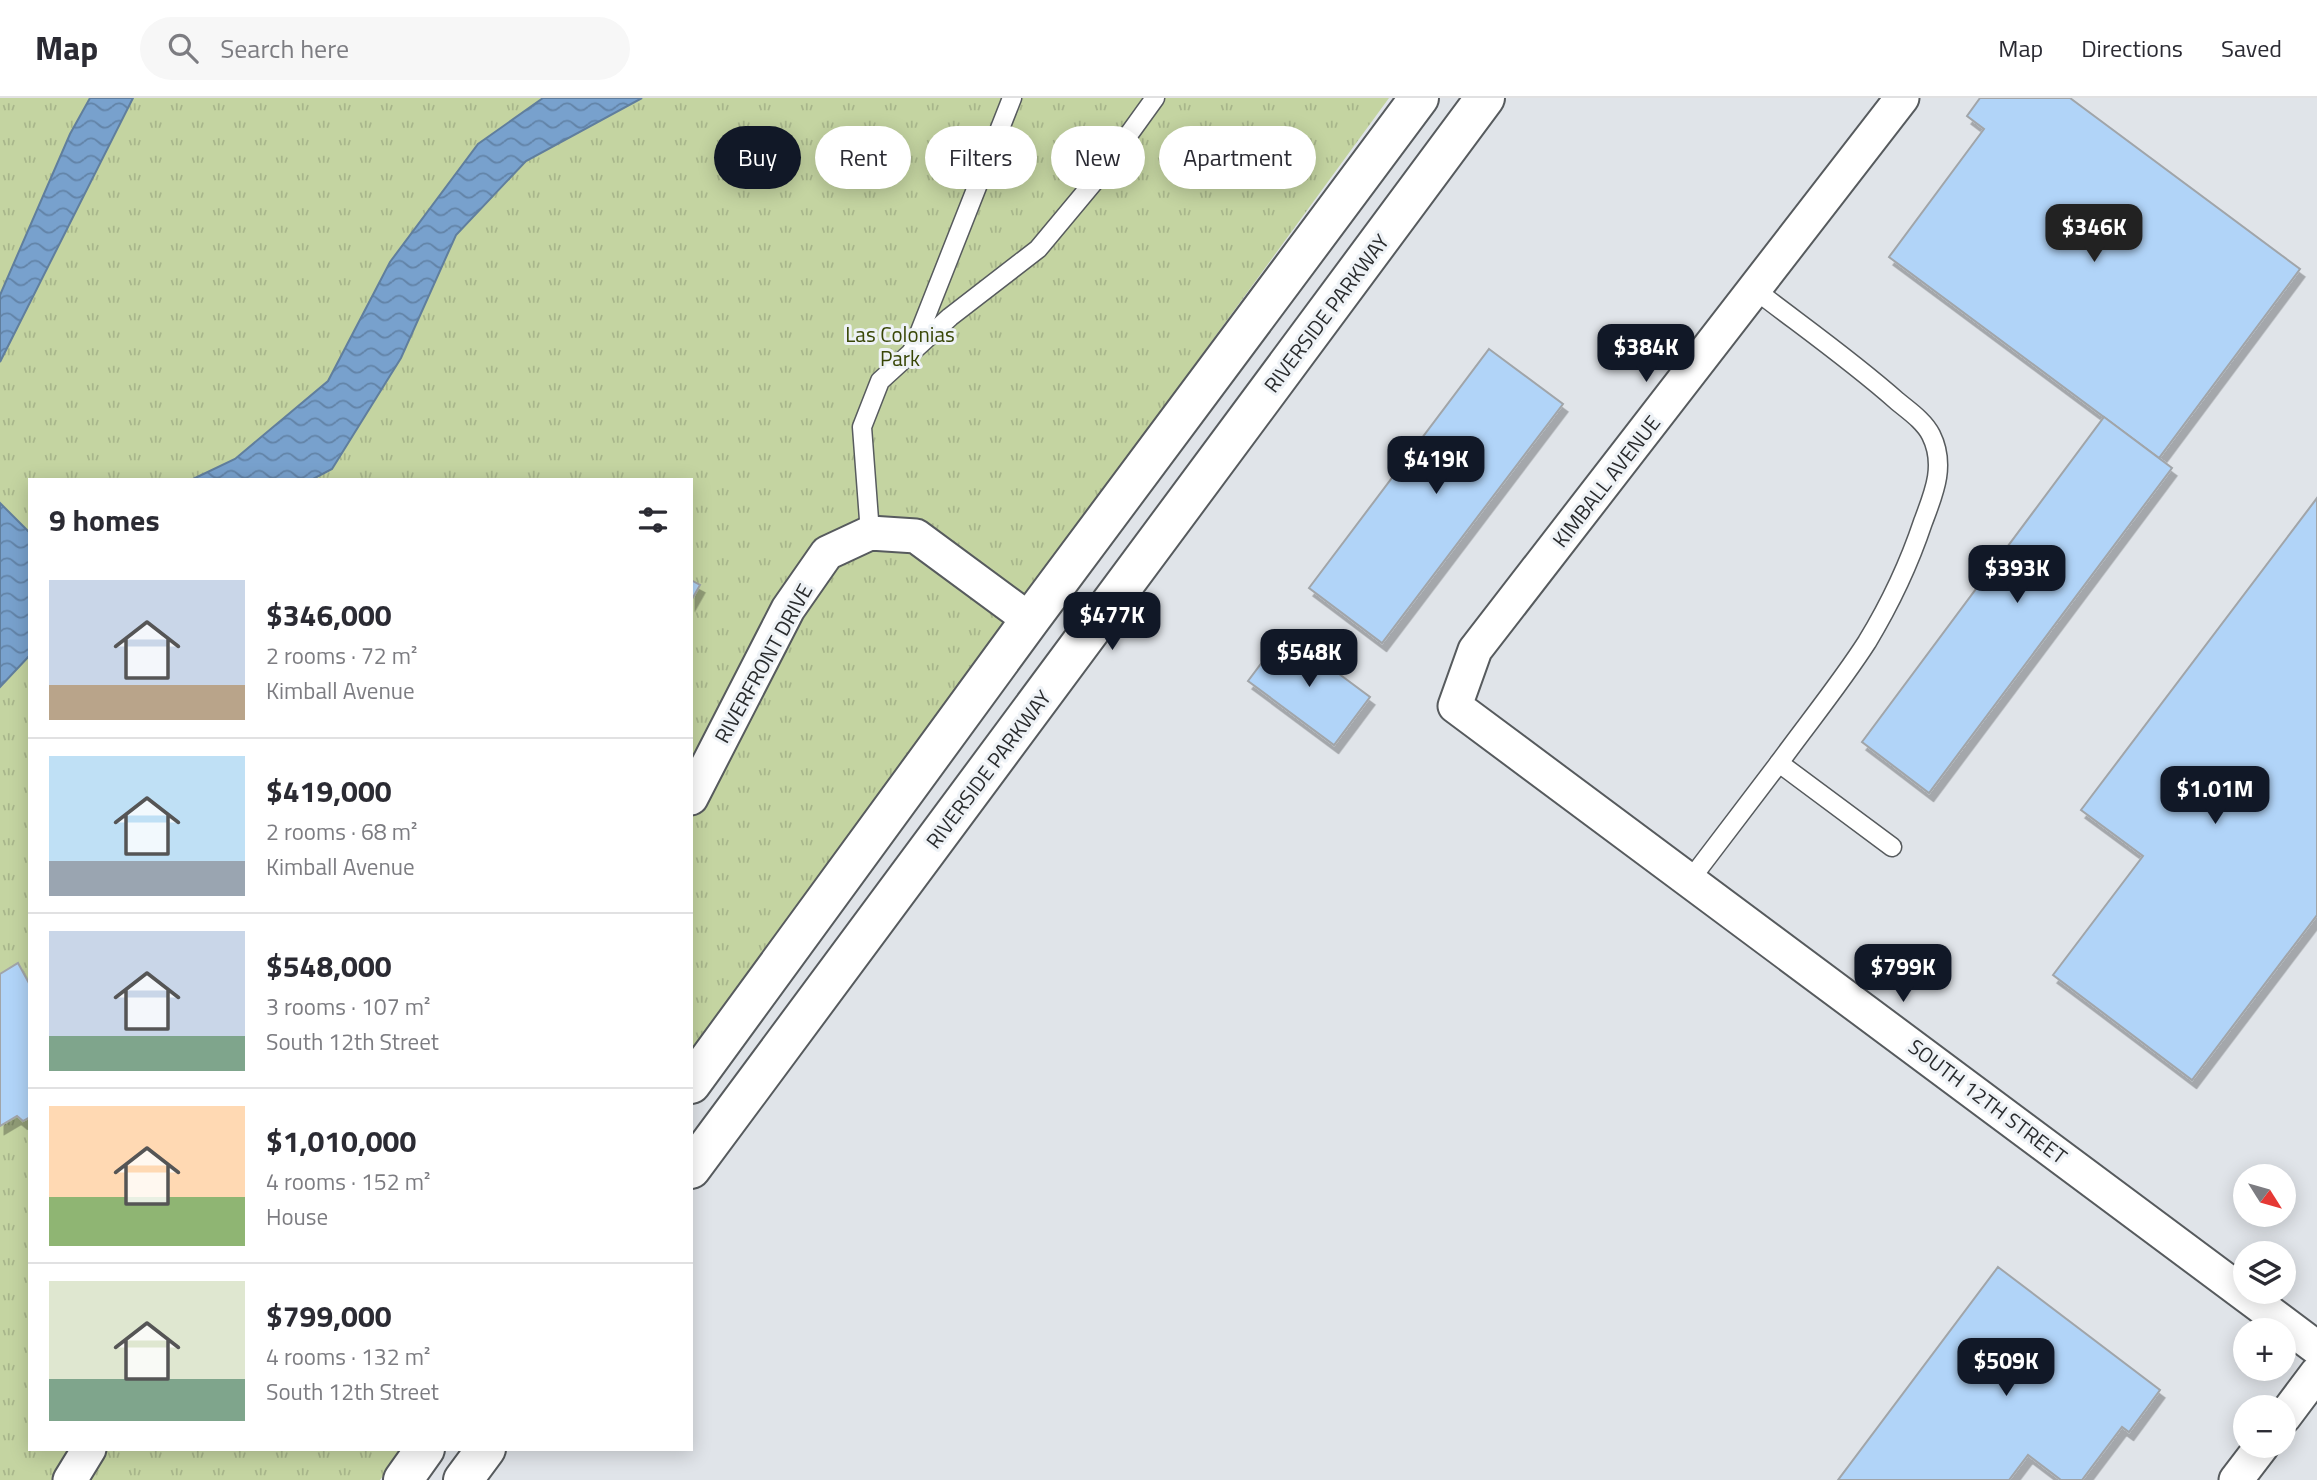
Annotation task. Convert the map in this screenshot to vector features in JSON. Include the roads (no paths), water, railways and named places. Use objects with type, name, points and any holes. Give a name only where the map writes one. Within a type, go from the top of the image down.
[{"type":"main road","points":[[693,1081],[1030,620],[1419,98]]},
{"type":"main road","name":"RIVERSIDE PARKWAY","points":[[693,1167],[1485,98]]},
{"type":"main road","points":[[403,1480],[424,1451]]},
{"type":"main road","points":[[463,1480],[485,1451]]},
{"type":"street","name":"KIMBALL AVENUE","points":[[1455,706],[1475,650],[1902,98]]},
{"type":"street","name":"RIVERFRONT DRIVE","points":[[693,794],[788,609],[827,553],[870,533],[916,536],[1030,620]]},
{"type":"street","name":"SOUTH 12TH STREET","points":[[1455,706],[2317,1348]]},
{"type":"street","points":[[2296,1401],[2317,1373]]},
{"type":"street","points":[[70,1480],[88,1451]]},
{"type":"street","points":[[2236,1480],[2253,1458]]},
{"type":"lane","points":[[912,352],[1012,98]]},
{"type":"lane","points":[[870,533],[862,427],[880,381],[950,317],[1038,249],[1098,177],[1155,98]]},
{"type":"lane","points":[[1690,880],[1865,645],[1908,564],[1936,484],[1938,460],[1930,434],[1922,422],[1880,386],[1754,289]]},
{"type":"lane","points":[[1779,763],[1892,847]]},
{"type":"water","points":[[90,98],[133,98],[0,362],[0,295],[70,134]]},
{"type":"water","points":[[543,98],[642,98],[526,161],[456,235],[401,358],[332,469],[315,478],[195,478],[235,459],[328,381],[390,262],[478,144]]},
{"type":"water","points":[[0,503],[28,531],[28,657],[0,687]]},
{"type":"park label","name":"Las Colonias Park","points":[[900,346]]}]
